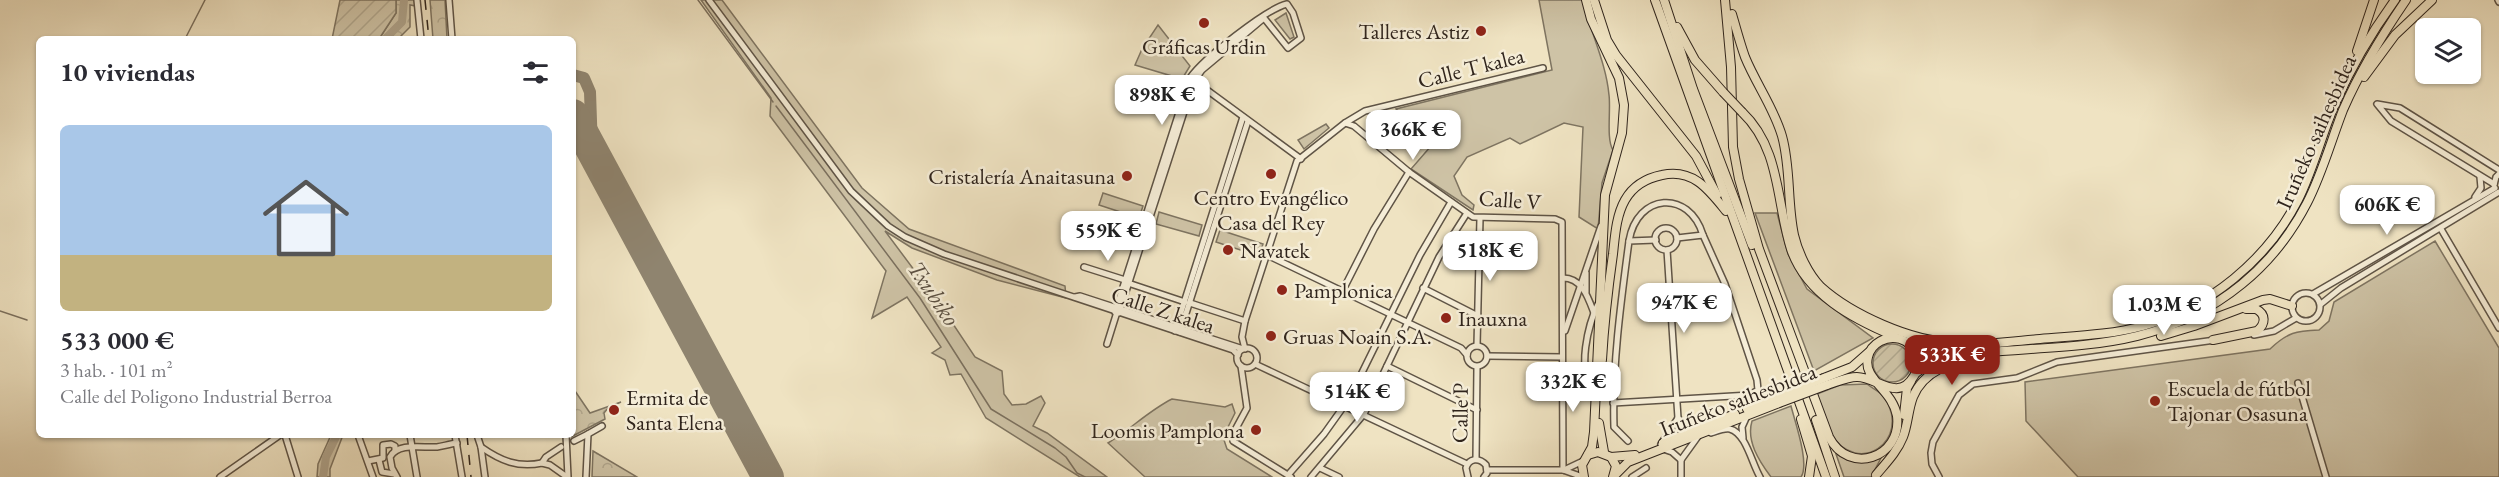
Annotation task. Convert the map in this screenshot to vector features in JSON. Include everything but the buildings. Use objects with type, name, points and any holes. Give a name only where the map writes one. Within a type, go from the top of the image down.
[{"type":"highway","points":[[1583,477],[1582,465],[1593,440],[1605,195],[1622,133],[1624,105],[1619,78],[1597,32],[1588,0]]},
{"type":"highway","points":[[1594,0],[1607,40],[1616,55],[1696,156],[1759,275],[1792,347],[1834,477]]},
{"type":"highway","points":[[1661,0],[1695,60],[1753,122],[1770,153],[1799,259],[1819,285],[1856,310],[1921,339],[1946,342],[1997,339],[2019,341]]},
{"type":"highway","points":[[1661,0],[1759,275],[1826,477]]},
{"type":"highway","points":[[1726,0],[1746,58],[1781,133],[1789,173],[1788,214],[1792,250],[1802,271],[1813,285],[1841,308],[1904,341],[1917,357],[1913,377],[1905,397],[1900,437],[1876,476]]},
{"type":"highway","points":[[1726,0],[1731,67],[1733,147],[1747,210],[1759,249],[1828,437],[1837,450],[1845,456],[1860,459],[1875,456],[1888,447],[1894,437],[1897,422],[1896,411],[1891,399],[1869,373],[1867,365],[1871,349],[1884,339],[1904,341]]},
{"type":"highway","points":[[2349,74],[2373,0]]},
{"type":"highway","name":"Iruñeko saihesbidea","points":[[1904,341],[1935,348],[2098,334],[2143,326],[2185,310],[2217,291],[2249,267],[2276,234],[2298,199],[2349,74],[2395,0]]},
{"type":"highway","name":"Iruñeko saihesbidea","points":[[1913,377],[1932,361],[1944,357],[2106,343],[2154,332],[2184,321],[2227,296],[2268,260],[2284,240],[2307,203],[2359,75],[2406,0]]},
{"type":"highway","points":[[2325,158],[2372,64],[2410,19],[2432,0]]},
{"type":"highway","points":[[1614,477],[1616,466],[1607,455],[1599,432],[1606,301],[1618,217],[1626,198],[1649,178],[1667,174],[1683,175],[1705,184],[1726,211]]},
{"type":"highway","points":[[1759,249],[1759,275]]},
{"type":"highway","points":[[2229,314],[2270,299],[2292,306]]},
{"type":"highway","points":[[2069,346],[2088,348],[2127,343],[2174,332],[2244,309],[2256,309],[2262,314],[2263,324],[2257,331],[2213,340]]},
{"type":"highway","points":[[1876,476],[1898,448],[1904,436],[1913,396],[1919,386],[1934,371],[1955,362],[2045,348]]},
{"type":"highway","name":"Iruñeko saihesbidea","points":[[1699,432],[1825,382],[1860,362],[1871,349]]},
{"type":"highway","name":"Iruñeko saihesbidea","points":[[1825,382],[1858,377],[1868,378],[1880,385]]},
{"type":"highway","points":[[1880,385],[1896,388],[1913,377]]},
{"type":"highway","points":[[1794,384],[1795,401],[1812,456],[1809,477]]},
{"type":"highway","name":"Iruñeko saihesbidea","points":[[1586,457],[1593,453],[1630,457],[1748,414],[1778,400]]},
{"type":"highway","name":"Iruñeko saihesbidea","points":[[1614,477],[1628,462],[1662,446]]},
{"type":"street","points":[[417,0],[421,36]]},
{"type":"street","points":[[449,0],[452,36]]},
{"type":"street","name":"Calle Z kalea","points":[[709,0],[851,191],[888,226],[933,250],[1244,349]]},
{"type":"street","points":[[1107,344],[1192,80],[1264,18],[1287,4],[1293,13],[1301,38],[1288,48],[1264,18]]},
{"type":"street","name":"Calle T kalea","points":[[1244,349],[1242,337],[1245,321],[1296,165],[1301,159],[1355,116],[1385,106],[1543,68]]},
{"type":"street","points":[[1192,80],[1301,159]]},
{"type":"street","points":[[2321,304],[2371,269],[2440,229],[2497,189],[2499,172],[2400,108],[2377,104],[2391,121],[2497,189]]},
{"type":"street","points":[[1178,329],[1245,119]]},
{"type":"street","name":"Calle V","points":[[1345,123],[1354,126],[1408,172],[1467,213],[1480,218],[1555,219],[1562,222],[1563,278]]},
{"type":"street","points":[[1343,290],[1374,229],[1408,172]]},
{"type":"street","points":[[2474,200],[2479,193],[2480,177]]},
{"type":"street","points":[[2313,294],[2321,304],[2320,313],[2314,320],[2306,322],[2296,318],[2292,306],[2295,298],[2300,294],[2313,294],[2474,200],[2497,189]]},
{"type":"street","points":[[1241,366],[1250,368],[1255,364],[1257,358],[1255,352],[1244,349],[1238,355],[1246,408],[1233,432],[1233,441],[1290,476],[1345,405],[1420,255],[1451,202]]},
{"type":"street","points":[[1613,403],[1750,395],[1758,390],[1757,380],[1725,284],[1696,218],[1681,206],[1661,203],[1653,205],[1635,219],[1629,241],[1613,403],[1614,427],[1628,441]]},
{"type":"street","points":[[1311,477],[1364,414],[1423,288],[1439,257],[1467,213]]},
{"type":"street","points":[[1477,346],[1480,218]]},
{"type":"street","points":[[1562,338],[1603,219]]},
{"type":"street","points":[[1663,229],[1673,231],[1677,238],[1676,244],[1667,250],[1660,248],[1656,240],[1657,233],[1663,229]]},
{"type":"street","points":[[2440,229],[2498,326]]},
{"type":"street","points":[[1677,238],[1703,235]]},
{"type":"street","points":[[1629,241],[1656,240]]},
{"type":"street","points":[[1667,250],[1678,418],[1662,446],[1681,460]]},
{"type":"street","points":[[1267,255],[1461,348],[1470,364],[1477,367],[1484,364],[1487,357],[1485,349],[1477,346],[1472,347],[1467,355]]},
{"type":"street","points":[[1084,267],[1245,321]]},
{"type":"street","points":[[1586,269],[1586,292],[1594,313]]},
{"type":"street","points":[[1563,470],[1563,278],[1574,279],[1586,292]]},
{"type":"street","points":[[1423,288],[1478,316]]},
{"type":"street","points":[[1563,299],[1568,303],[1581,298],[1588,301]]},
{"type":"street","points":[[1562,398],[1584,394],[1595,386],[1590,383],[1584,372],[1594,313],[1599,301]]},
{"type":"street","points":[[1939,477],[1932,464],[1933,442],[1959,395],[1973,384],[2017,378],[2057,362],[2274,331],[2296,318]]},
{"type":"street","name":"Calle Z kalea","points":[[1178,329],[1233,350],[1238,355]]},
{"type":"street","points":[[1487,357],[1562,357]]},
{"type":"street","points":[[1255,364],[1467,464]]},
{"type":"street","points":[[1387,366],[1477,410]]},
{"type":"street","name":"Calle P","points":[[1476,459],[1477,367]]},
{"type":"street","points":[[2298,383],[2326,477]]},
{"type":"street","points":[[1744,443],[1742,427],[1748,414]]},
{"type":"street","points":[[1678,418],[1686,427],[1699,432],[1728,429],[1734,431],[1744,443],[1760,477]]},
{"type":"street","points":[[573,441],[602,426]]},
{"type":"street","points":[[1682,477],[1681,460],[1699,432]]},
{"type":"street","points":[[586,477],[588,434]]},
{"type":"street","points":[[220,477],[276,438]]},
{"type":"street","points":[[286,438],[298,477]]},
{"type":"street","points":[[359,438],[372,475],[365,477]]},
{"type":"street","points":[[410,438],[417,477]]},
{"type":"street","points":[[456,438],[462,477]]},
{"type":"street","points":[[478,438],[485,477]]},
{"type":"street","points":[[566,438],[568,477]]},
{"type":"street","points":[[368,461],[383,458],[383,445],[392,441],[395,451]]},
{"type":"street","points":[[396,475],[390,457],[395,451],[411,446],[437,447],[457,443]]},
{"type":"street","points":[[481,447],[508,463],[521,466],[542,463],[550,465],[568,477]]},
{"type":"street","points":[[542,463],[546,457],[561,447]]},
{"type":"street","points":[[1563,470],[1586,457]]},
{"type":"street","points":[[1467,464],[1476,459],[1483,462],[1487,470],[1484,477]]},
{"type":"street","points":[[379,460],[382,472],[396,475]]},
{"type":"street","points":[[1467,464],[1468,477]]},
{"type":"street","points":[[1320,468],[1339,477]]},
{"type":"street","points":[[1632,477],[1646,468]]},
{"type":"street","points":[[1487,470],[1563,470],[1583,477]]},
{"type":"street","points":[[1533,470],[1533,477]]},
{"type":"green space","points":[[340,0],[396,0],[396,13],[381,36],[333,36]]},
{"type":"green space","points":[[396,0],[416,0],[416,6],[410,5],[410,27],[401,36],[381,36],[396,13]]},
{"type":"green space","points":[[430,0],[445,0],[447,36],[433,36]]},
{"type":"green space","points":[[701,0],[722,0],[862,188],[909,229],[1065,286],[1066,298],[997,280],[912,248],[885,231],[941,306],[975,357],[1002,371],[1004,394],[1012,405],[1026,404],[1041,396],[1045,403],[1033,426],[1047,433],[1107,477],[1080,477],[986,418],[961,374],[950,375],[945,360],[932,353],[941,347],[907,297],[872,318],[886,271],[770,116],[771,98]]},
{"type":"green space","points":[[1539,0],[1583,0],[1605,71],[1610,139],[1613,150],[1602,183],[1598,229],[1579,217],[1583,127],[1564,123],[1520,144],[1510,138],[1467,157],[1454,176],[1462,195],[1474,205],[1473,210],[1411,169],[1431,146],[1396,109],[1552,70]]},
{"type":"green space","points":[[1286,13],[1294,37],[1290,39],[1275,20]]},
{"type":"green space","points":[[1158,25],[1190,66],[1182,79],[1135,65],[1142,49]]},
{"type":"green space","points":[[1326,124],[1329,128],[1304,149],[1298,140]]},
{"type":"green space","points":[[1103,193],[1143,206],[1139,218],[1099,205]]},
{"type":"green space","points":[[1159,212],[1202,225],[1199,236],[1156,224]]},
{"type":"green space","points":[[1755,213],[1777,213],[1788,254],[1807,289],[1873,338],[1814,371]]},
{"type":"green space","points":[[1220,230],[1263,244],[1259,256],[1216,242]]},
{"type":"green space","points":[[2435,241],[2499,348],[2499,477],[2078,477],[2026,421],[2025,382],[2270,349],[2282,339],[2293,334],[2319,330],[2329,321],[2334,302]]},
{"type":"green space","points":[[1892,344],[1899,345],[1905,350],[1910,356],[1910,370],[1905,376],[1899,381],[1892,382],[1885,381],[1879,376],[1874,370],[1873,363],[1874,356],[1879,350],[1885,345]]},
{"type":"green space","points":[[1867,384],[1885,398],[1891,414],[1892,428],[1887,440],[1878,449],[1867,453],[1854,453],[1842,447],[1831,434],[1817,394],[1840,385]]},
{"type":"green space","points":[[576,392],[590,413],[621,402],[608,408],[604,413],[605,419],[576,434]]},
{"type":"green space","points":[[1172,399],[1225,407],[1232,404],[1235,413],[1223,437],[1227,449],[1272,477],[1145,477],[1108,443]]},
{"type":"green space","points":[[1791,406],[1801,443],[1803,471],[1801,477],[1771,477],[1758,458],[1752,443],[1752,421]]},
{"type":"green space","points":[[330,438],[342,438],[330,469],[330,477],[317,477],[318,464]]},
{"type":"green space","points":[[593,451],[637,477],[592,477]]},
{"type":"green space","points":[[1836,454],[1858,461],[1881,458],[1871,477],[1844,477]]},
{"type":"waterway","points":[[187,36],[205,0]]},
{"type":"waterway","points":[[388,36],[402,22],[404,0]]},
{"type":"waterway","name":"Txubiko","points":[[698,0],[773,102]]},
{"type":"waterway","name":"Txubiko","points":[[776,106],[920,298],[991,409],[1055,448],[1066,457],[1077,473],[1085,477]]},
{"type":"waterway","points":[[0,311],[27,320]]},
{"type":"waterway","points":[[323,477],[326,457],[336,438]]},
{"type":"taxiway","points":[[576,76],[584,78],[590,92],[592,150]]},
{"type":"runway","points":[[576,121],[768,477]]},
{"type":"railway","points":[[425,0],[429,36]]},
{"type":"railway","points":[[467,438],[471,477]]},
{"type":"place","name":"Gráficas Urdin","points":[[1204,23]]},
{"type":"place","name":"Talleres Astiz","points":[[1481,31]]},
{"type":"place","name":"Centro Evangélico Casa del Rey","points":[[1271,174]]},
{"type":"place","name":"Cristalería Anaitasuna","points":[[1127,176]]},
{"type":"place","name":"Navatek","points":[[1228,250]]},
{"type":"place","name":"Pamplonica","points":[[1282,290]]},
{"type":"place","name":"Inauxna","points":[[1446,318]]},
{"type":"place","name":"Gruas Noain S.A.","points":[[1271,336]]},
{"type":"place","name":"Escuela de fútbol Tajonar Osasuna","points":[[2155,401]]},
{"type":"place","name":"Ermita de Santa Elena","points":[[614,410]]},
{"type":"place","name":"Loomis Pamplona","points":[[1256,430]]}]
